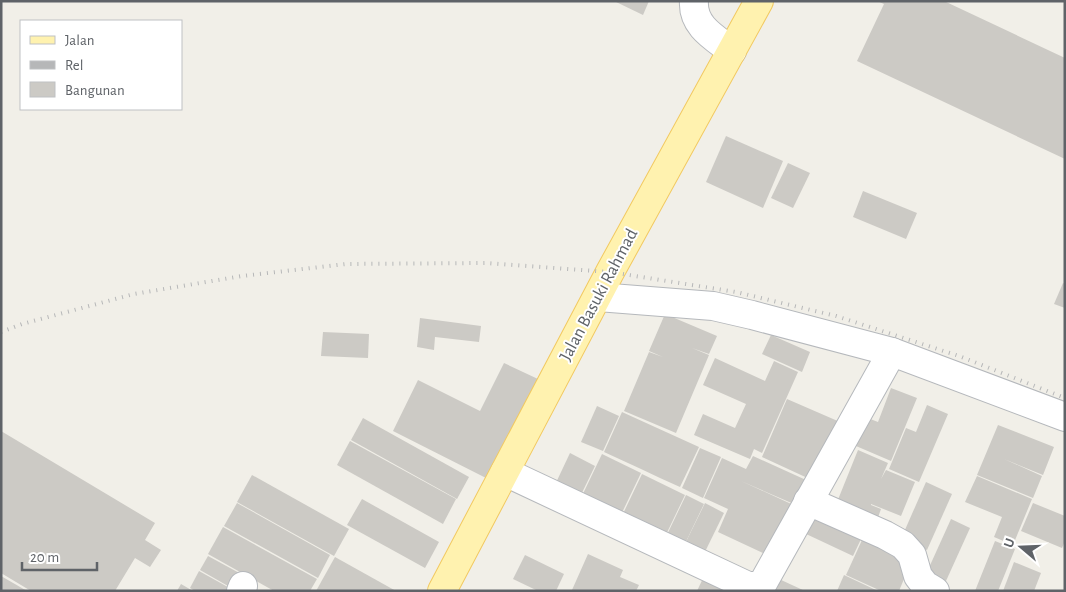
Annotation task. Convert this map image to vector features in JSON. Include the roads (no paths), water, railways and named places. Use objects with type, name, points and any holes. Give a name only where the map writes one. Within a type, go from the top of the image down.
[{"type":"main road","name":"Jalan Basuki Rahmad","points":[[442,591],[610,272],[759,1]]},
{"type":"street","points":[[694,1],[696,18],[703,29],[732,51]]},
{"type":"street","points":[[598,297],[713,306],[752,315],[892,352],[1065,417]]},
{"type":"street","points":[[506,472],[748,586],[760,586],[892,352]]},
{"type":"street","points":[[808,501],[885,535],[903,545],[912,555],[918,576],[935,591]]},
{"type":"railway","points":[[1,332],[22,324],[134,294],[242,276],[346,264],[486,263],[610,272],[736,292],[836,316],[959,356],[1065,398]]}]
